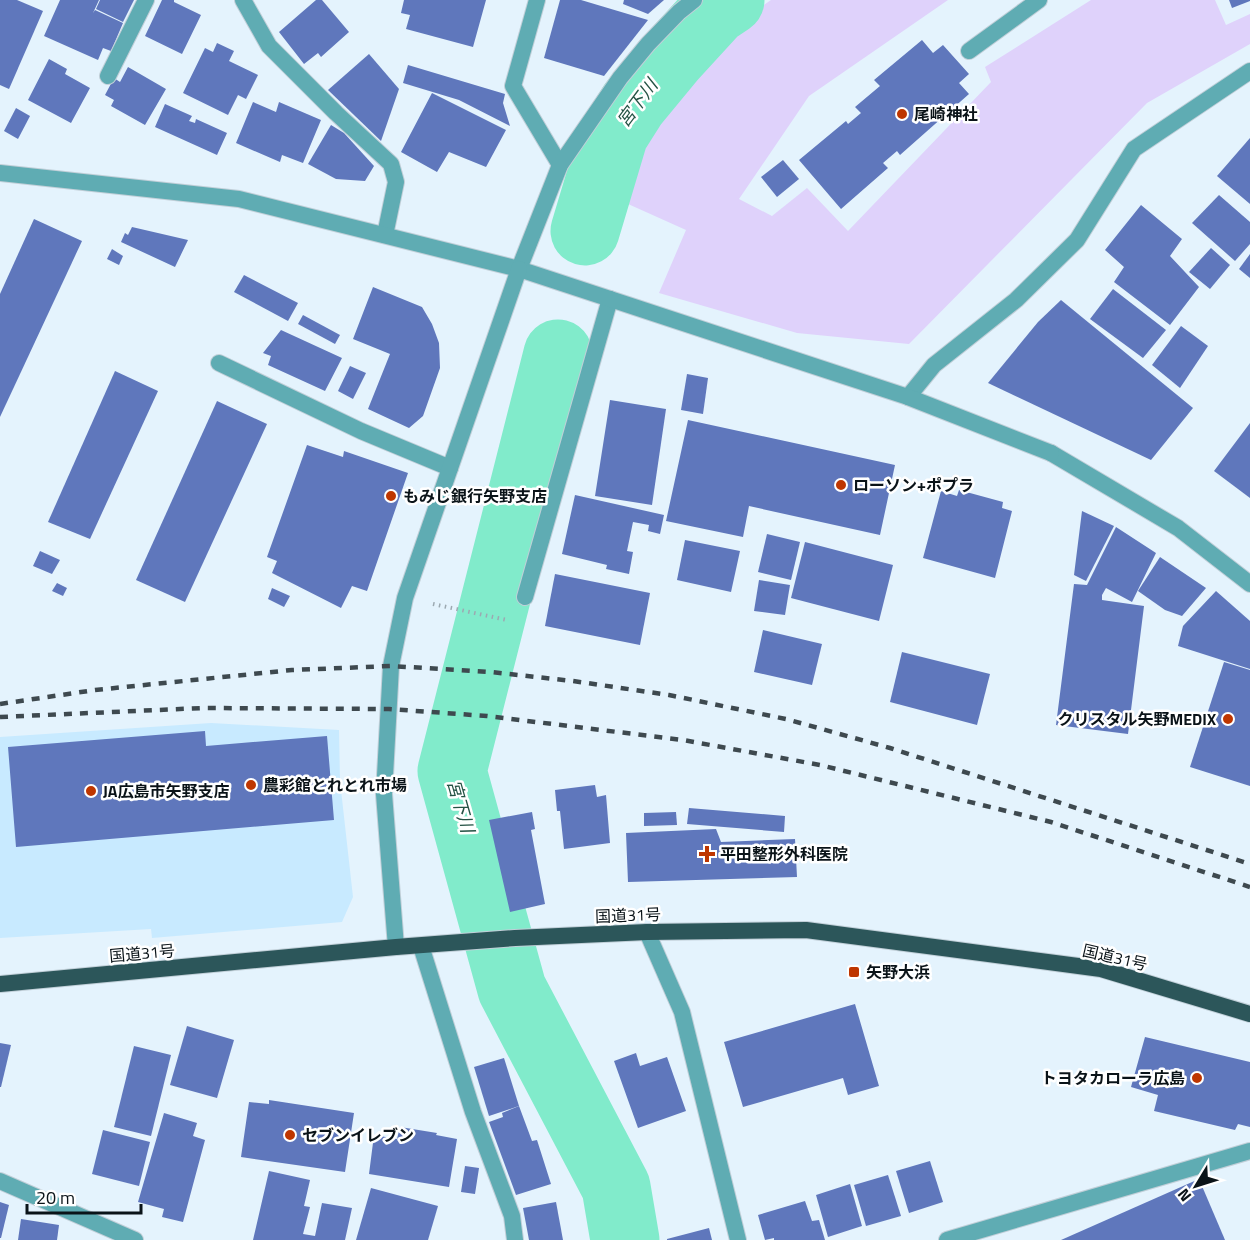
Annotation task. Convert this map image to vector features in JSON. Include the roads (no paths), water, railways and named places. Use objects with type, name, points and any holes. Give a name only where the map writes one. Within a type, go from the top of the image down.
[{"type":"highway","name":"国道31号","points":[[0,984],[515,938],[647,932],[806,930],[1101,969],[1250,1014]]},
{"type":"street","points":[[108,76],[146,0]]},
{"type":"street","points":[[243,0],[269,46],[391,164],[396,182],[385,235]]},
{"type":"street","points":[[537,0],[513,86],[560,165]]},
{"type":"street","points":[[396,947],[384,794],[391,666],[405,598],[519,269],[560,165],[620,78],[648,44],[694,0]]},
{"type":"street","points":[[969,51],[1039,0]]},
{"type":"street","points":[[908,398],[934,365],[1016,300],[1077,240],[1134,149],[1250,71]]},
{"type":"street","points":[[0,173],[239,199],[519,269],[908,398],[1051,453],[1178,528],[1250,584]]},
{"type":"street","points":[[525,597],[610,299]]},
{"type":"street","points":[[219,363],[361,431],[450,468]]},
{"type":"street","points":[[647,932],[682,1012],[738,1240]]},
{"type":"street","points":[[421,946],[473,1112],[512,1216],[515,1240]]},
{"type":"street","points":[[947,1240],[1250,1150]]},
{"type":"street","points":[[0,1181],[135,1240]]},
{"type":"waterway","name":"宮下川","points":[[585,231],[614,134],[633,104],[671,58],[715,10],[730,0]]},
{"type":"waterway","name":"宮下川","points":[[558,354],[452,771],[512,989],[616,1187],[625,1240]]},
{"type":"railway","points":[[0,704],[95,690],[292,670],[391,666],[491,672],[573,681],[669,695],[786,719],[890,748],[1250,864]]},
{"type":"railway","points":[[0,717],[203,708],[389,709],[487,716],[683,740],[820,765],[1051,822],[1250,887]]},
{"type":"place","name":"尾崎神社","points":[[902,114]]},
{"type":"place","name":"ローソン+ポプラ","points":[[841,485]]},
{"type":"place","name":"もみじ銀行矢野支店","points":[[391,496]]},
{"type":"place","name":"クリスタル矢野MEDIX","points":[[1228,719]]},
{"type":"place","name":"農彩館とれとれ市場","points":[[251,785]]},
{"type":"place","name":"JA広島市矢野支店","points":[[91,791]]},
{"type":"place","name":"平田整形外科医院","points":[[707,854]]},
{"type":"place","name":"矢野大浜","points":[[854,972]]},
{"type":"place","name":"トヨタカローラ広島","points":[[1197,1078]]},
{"type":"place","name":"セブンイレブン","points":[[290,1135]]}]
